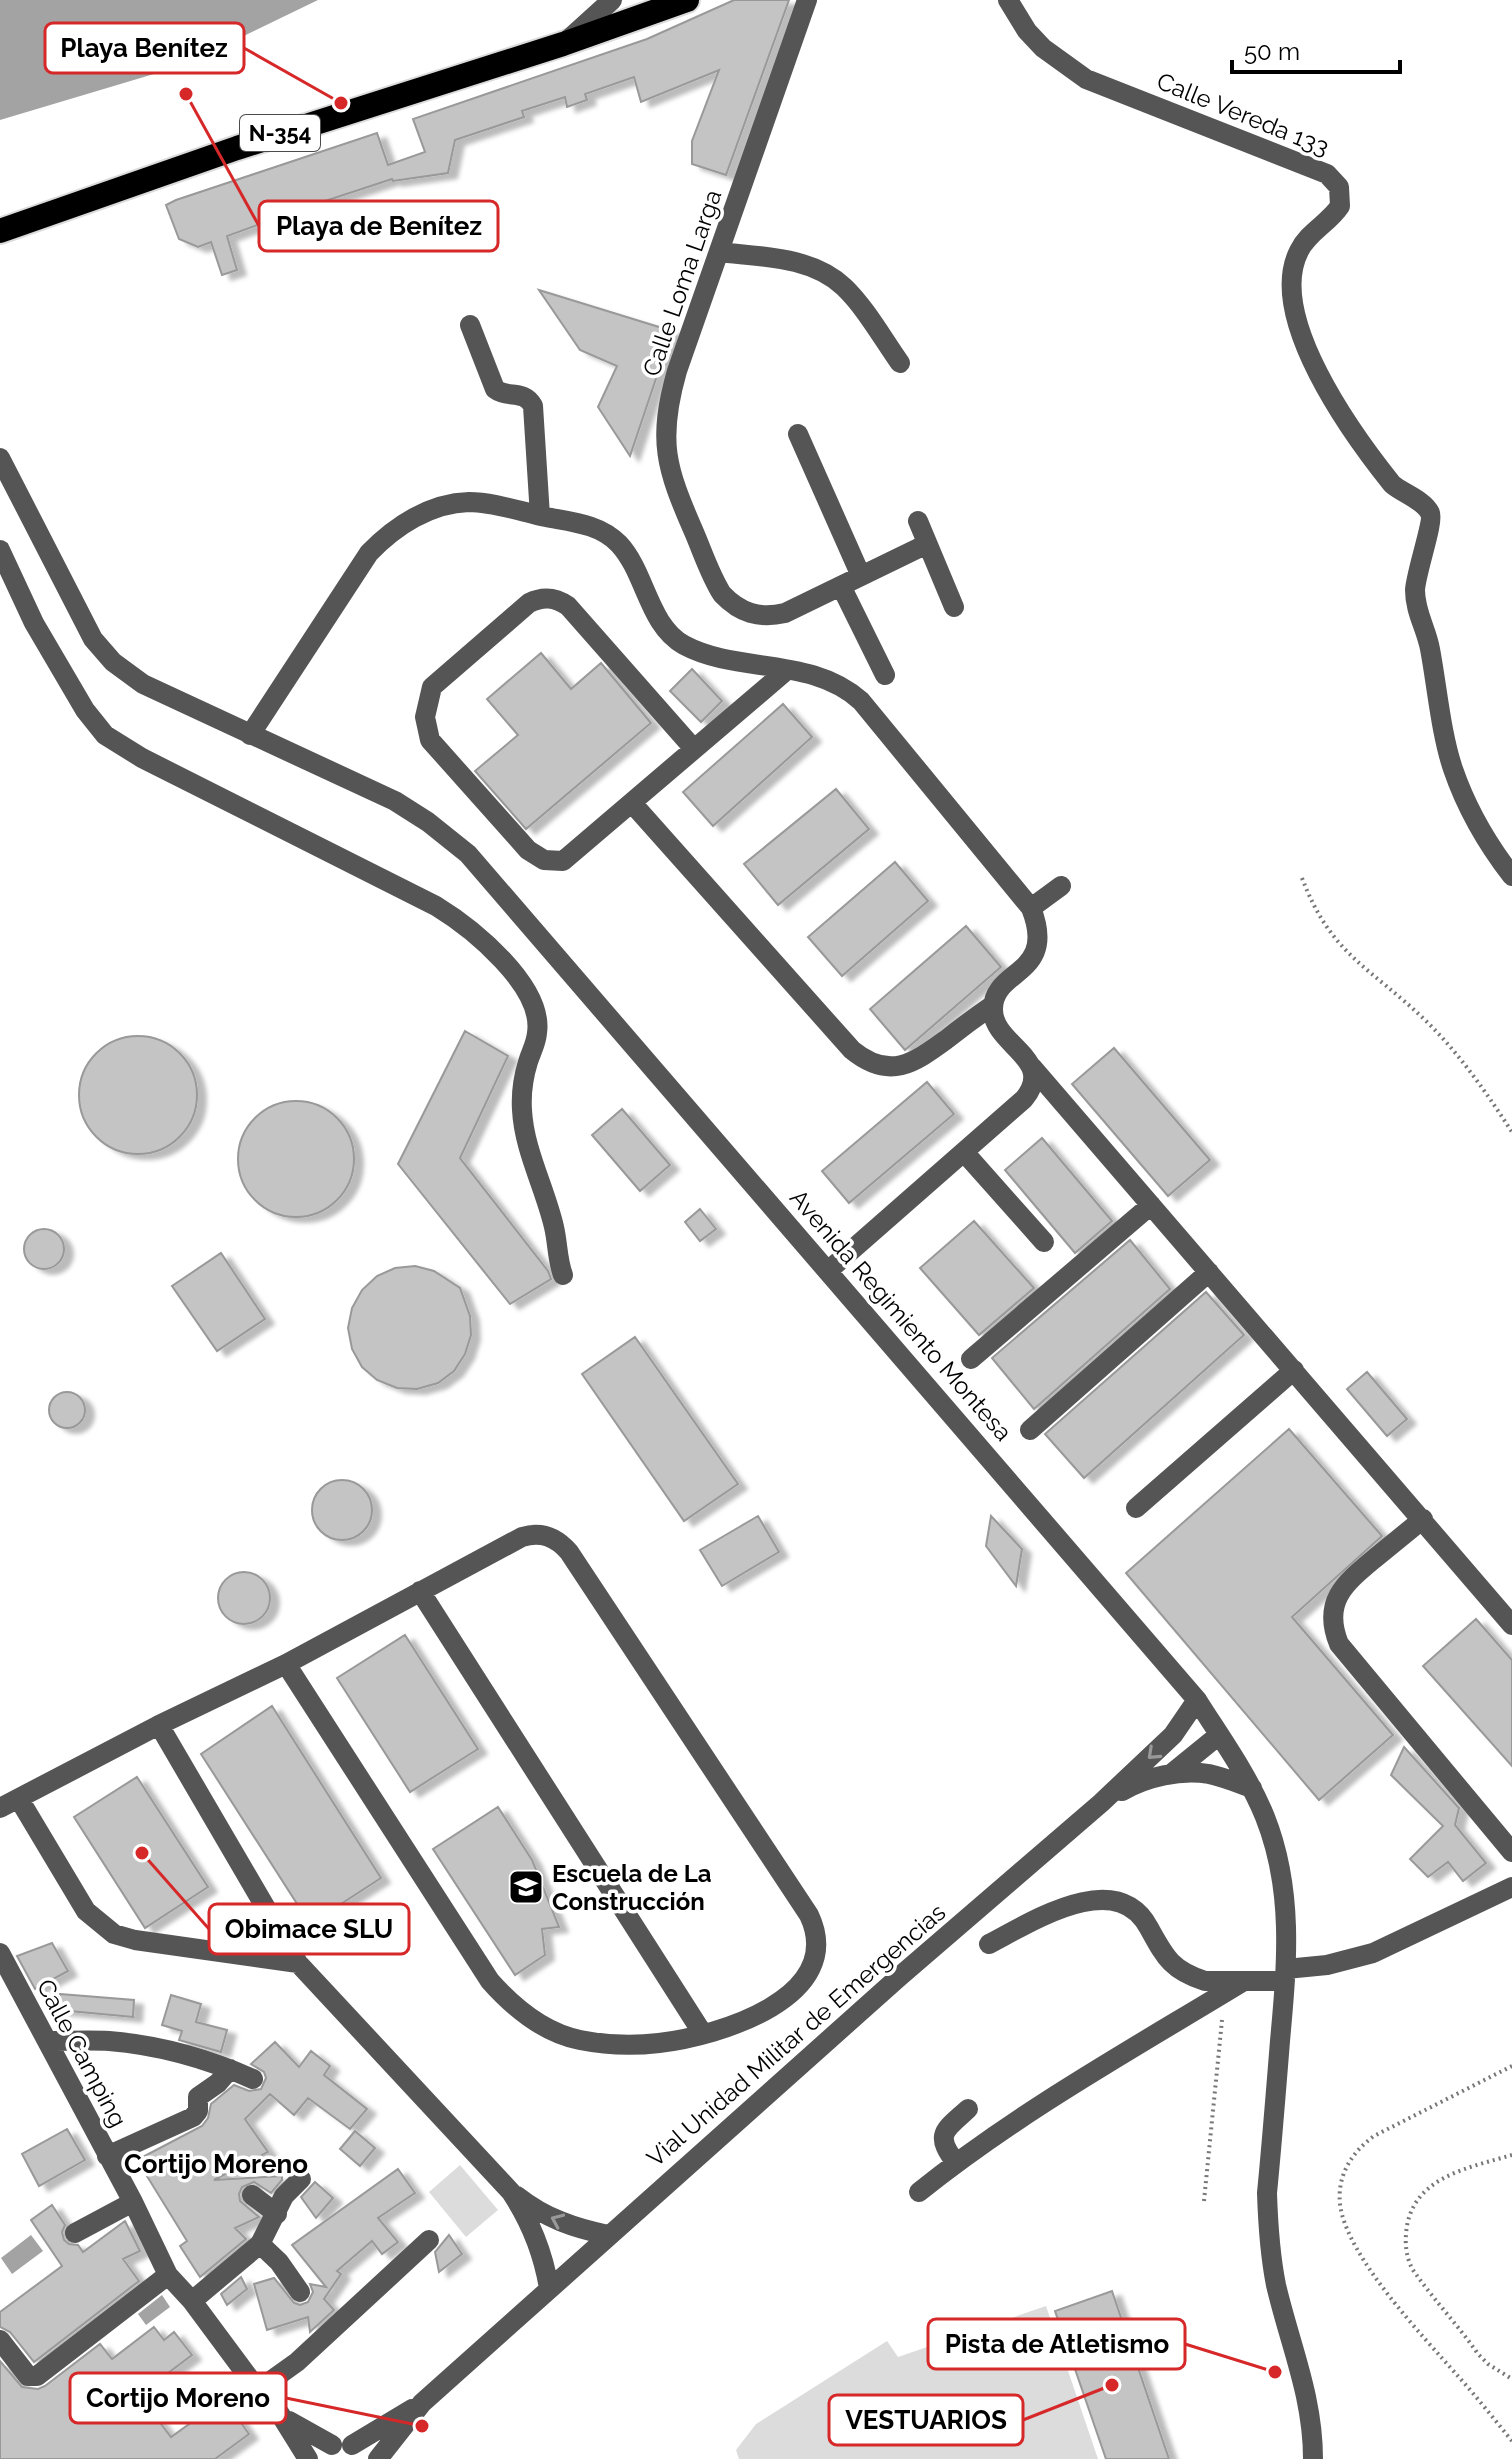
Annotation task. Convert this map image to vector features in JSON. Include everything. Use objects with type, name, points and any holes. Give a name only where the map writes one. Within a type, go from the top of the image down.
[{"type":"highway","name":"N-354","points":[[0,231],[237,148],[563,44],[687,0]]},
{"type":"street","points":[[563,44],[612,0]]},
{"type":"street","name":"Calle Loma Larga","points":[[807,0],[671,393],[666,437],[672,480],[716,584],[730,603],[752,615],[774,616],[927,544]]},
{"type":"street","name":"Calle Vereda 133","points":[[1008,0],[1027,31],[1043,48],[1086,79],[1327,174],[1339,187],[1340,206],[1306,239],[1298,252],[1291,275],[1291,300],[1317,375],[1392,484],[1430,512],[1431,527],[1417,569],[1416,605],[1428,641],[1453,767],[1484,835],[1512,876]]},
{"type":"street","points":[[719,252],[793,261],[831,278],[845,288],[900,363]]},
{"type":"street","points":[[470,325],[495,389],[503,394],[521,394],[533,406],[540,516]]},
{"type":"street","points":[[798,434],[861,576]]},
{"type":"street","name":"Avenida Regimiento Montesa","points":[[0,458],[86,626],[102,651],[120,668],[143,684],[395,801],[468,854],[1197,1700],[1252,1788],[1283,1877],[1288,1932],[1267,2193],[1268,2222],[1276,2283],[1310,2406],[1313,2459]]},
{"type":"street","points":[[250,735],[369,553],[396,529],[430,510],[470,502],[595,528],[617,542],[627,554],[672,637],[701,652],[830,680],[861,701],[1031,908],[1039,933],[1034,955],[997,994],[993,1005],[994,1021],[999,1029],[1512,1625]]},
{"type":"street","points":[[918,521],[954,607]]},
{"type":"street","points":[[0,550],[34,623],[85,710],[105,735],[142,758],[436,906],[481,937],[524,986],[531,996],[538,1019],[534,1046],[524,1076],[522,1103],[525,1132],[554,1229],[557,1261],[563,1275]]},
{"type":"street","points":[[841,586],[885,675]]},
{"type":"street","points":[[694,749],[568,606],[554,598],[529,603],[432,687],[425,717],[430,740],[536,856],[544,860],[563,861],[787,670]]},
{"type":"street","points":[[632,803],[863,1059],[887,1067],[909,1064],[993,1005]]},
{"type":"street","points":[[1031,908],[1061,886]]},
{"type":"street","points":[[829,1270],[1030,1092],[1032,1067]]},
{"type":"street","points":[[964,1152],[1044,1242]]},
{"type":"street","points":[[971,1359],[1151,1205]]},
{"type":"street","points":[[1030,1430],[1209,1272]]},
{"type":"street","points":[[1136,1508],[1294,1370]]},
{"type":"street","points":[[1423,1519],[1347,1582],[1334,1604],[1335,1635],[1339,1644],[1512,1852]]},
{"type":"street","points":[[0,1808],[159,1725],[286,1664],[522,1537],[546,1536],[563,1545],[809,1915],[818,1949],[805,1981],[771,2006],[744,2020],[703,2034],[659,2043],[605,2044],[578,2040],[557,2033],[519,2010],[490,1981],[286,1664]]},
{"type":"street","points":[[420,1591],[703,2034]]},
{"type":"street","name":"Vial Unidad Militar de Emergencias","points":[[378,2459],[422,2403],[911,1967],[1101,1803],[1173,1735],[1197,1700]]},
{"type":"street","points":[[159,1725],[298,1963],[511,2192],[534,2231],[549,2288]]},
{"type":"street","points":[[1171,1774],[1219,1735]]},
{"type":"street","points":[[1101,1803],[1137,1782],[1171,1774],[1207,1774],[1252,1788]]},
{"type":"street","points":[[19,1799],[86,1911],[114,1934],[135,1940],[298,1963]]},
{"type":"street","points":[[989,1944],[1053,1911],[1085,1901],[1108,1900],[1138,1914],[1150,1929],[1160,1950],[1185,1974],[1205,1981],[1244,1981],[1286,1975],[1373,1953],[1512,1887]]},
{"type":"street","name":"Calle Camping","points":[[0,1953],[133,2202],[168,2275],[280,2414],[308,2459]]},
{"type":"street","points":[[919,2192],[1050,2099],[1244,1981]]},
{"type":"street","points":[[47,2041],[124,2043],[181,2054],[253,2079]]},
{"type":"street","points":[[107,2156],[193,2117],[198,2111],[198,2097],[218,2083],[230,2069]]},
{"type":"street","points":[[956,2163],[942,2139],[945,2130],[968,2109]]},
{"type":"street","points":[[192,2301],[260,2244],[284,2196],[301,2179]]},
{"type":"street","points":[[511,2192],[555,2219],[583,2230],[608,2235]]},
{"type":"street","points":[[252,2195],[277,2214]]},
{"type":"street","points":[[75,2233],[133,2202]]},
{"type":"street","points":[[258,2390],[297,2362],[429,2240]]},
{"type":"street","points":[[260,2244],[279,2262],[300,2292]]},
{"type":"street","points":[[0,2340],[28,2376],[37,2376],[168,2275]]},
{"type":"street","name":"Vial Unidad Militar de Emergencias","points":[[342,2452],[422,2403]]},
{"type":"street","name":"Calle Camping","points":[[280,2414],[342,2452]]},
{"type":"path","points":[[1302,878],[1335,941],[1447,1043],[1512,1132]]},
{"type":"path","points":[[1204,2201],[1224,1993]]},
{"type":"path","points":[[1512,2066],[1361,2145],[1345,2171],[1340,2201],[1349,2231],[1398,2308],[1512,2441]]},
{"type":"path","points":[[1512,2155],[1479,2163],[1441,2178],[1430,2186],[1408,2219],[1406,2244],[1412,2268],[1478,2354],[1512,2379]]},
{"type":"shaded area","points":[[0,0],[318,0],[184,65],[0,120]]},
{"type":"shaded area","points":[[460,2165],[498,2210],[466,2237],[429,2192]]},
{"type":"shaded area","points":[[31,2235],[43,2251],[12,2274],[1,2258]]},
{"type":"shaded area","points":[[162,2295],[170,2307],[146,2325],[138,2314]]},
{"type":"shaded area","points":[[1046,2306],[1098,2459],[739,2459],[736,2450],[756,2424],[887,2341],[898,2357]]},
{"type":"building","points":[[734,0],[789,0],[726,175],[692,164],[692,141],[719,70],[641,102],[634,77],[585,94],[587,100],[567,107],[565,97],[522,111],[524,117],[455,140],[448,173],[392,179],[301,209],[306,225],[290,231],[285,215],[227,236],[237,270],[222,275],[211,242],[198,247],[179,239],[166,205],[176,200],[377,133],[388,165],[425,152],[413,119],[647,39]]},
{"type":"building","points":[[539,290],[672,331],[630,456],[598,407],[617,366],[580,350]]},
{"type":"building","points":[[541,653],[571,689],[601,663],[651,723],[526,829],[475,771],[518,735],[487,699]]},
{"type":"building","points":[[692,669],[722,701],[701,722],[670,691]]},
{"type":"building","points":[[783,704],[812,737],[713,826],[683,792]]},
{"type":"building","points":[[836,789],[869,829],[778,905],[744,864]]},
{"type":"building","points":[[895,862],[928,901],[842,976],[808,937]]},
{"type":"building","points":[[966,926],[1001,967],[905,1050],[870,1009]]},
{"type":"building","points":[[465,1031],[508,1056],[460,1158],[548,1271],[551,1279],[510,1304],[398,1164]]},
{"type":"building","points":[[138,1036],[161,1040],[180,1053],[193,1072],[197,1095],[193,1118],[180,1137],[161,1150],[138,1154],[115,1150],[96,1137],[83,1118],[79,1095],[83,1072],[96,1053],[115,1040]]},
{"type":"building","points":[[1114,1048],[1210,1160],[1168,1196],[1072,1084]]},
{"type":"building","points":[[927,1082],[954,1114],[849,1203],[822,1171]]},
{"type":"building","points":[[296,1101],[318,1105],[337,1118],[350,1137],[354,1159],[350,1181],[337,1200],[318,1213],[296,1217],[274,1213],[255,1200],[242,1181],[238,1159],[242,1137],[255,1118],[274,1105]]},
{"type":"building","points":[[622,1109],[670,1165],[640,1191],[592,1135]]},
{"type":"building","points":[[1042,1138],[1112,1221],[1075,1253],[1005,1170]]},
{"type":"building","points":[[700,1209],[716,1229],[700,1241],[685,1222]]},
{"type":"building","points":[[974,1221],[1034,1288],[979,1335],[920,1268]]},
{"type":"building","points":[[44,1229],[58,1235],[64,1249],[58,1263],[44,1269],[30,1263],[24,1249],[30,1235]]},
{"type":"building","points":[[1130,1240],[1170,1289],[1034,1409],[992,1358]]},
{"type":"building","points":[[221,1253],[265,1319],[217,1351],[172,1286]]},
{"type":"building","points":[[415,1266],[434,1271],[460,1288],[470,1316],[471,1335],[465,1354],[454,1371],[438,1383],[417,1389],[397,1388],[377,1380],[362,1367],[352,1349],[348,1328],[352,1308],[362,1290],[377,1276],[395,1268]]},
{"type":"building","points":[[1206,1292],[1244,1335],[1084,1478],[1045,1434]]},
{"type":"building","points":[[635,1337],[738,1484],[684,1521],[582,1374]]},
{"type":"building","points":[[1367,1372],[1407,1419],[1387,1436],[1347,1389]]},
{"type":"building","points":[[67,1392],[80,1397],[85,1410],[80,1423],[67,1428],[54,1423],[49,1410],[54,1397]]},
{"type":"building","points":[[1289,1429],[1382,1536],[1292,1617],[1393,1735],[1319,1800],[1126,1573]]},
{"type":"building","points":[[342,1480],[354,1482],[363,1489],[370,1498],[370,1522],[363,1531],[354,1538],[342,1540],[330,1538],[321,1531],[314,1522],[312,1510],[314,1498],[321,1489],[330,1482]]},
{"type":"building","points":[[758,1516],[779,1552],[722,1586],[700,1550]]},
{"type":"building","points":[[991,1516],[1022,1549],[1016,1586],[986,1546]]},
{"type":"building","points":[[244,1572],[262,1580],[270,1598],[262,1616],[244,1624],[226,1616],[218,1598],[226,1580]]},
{"type":"building","points":[[1476,1619],[1512,1660],[1512,1766],[1423,1666]]},
{"type":"building","points":[[405,1635],[478,1749],[410,1792],[337,1678]]},
{"type":"building","points":[[272,1706],[381,1878],[310,1924],[201,1754]]},
{"type":"building","points":[[1404,1747],[1459,1808],[1455,1825],[1486,1863],[1463,1881],[1448,1862],[1428,1877],[1410,1859],[1443,1826],[1391,1775]]},
{"type":"building","points":[[137,1777],[208,1887],[145,1928],[74,1817]]},
{"type":"building","points":[[498,1807],[532,1860],[559,1927],[542,1929],[545,1955],[515,1975],[433,1849]]},
{"type":"building","points":[[52,1943],[68,1971],[35,1989],[17,1956]]},
{"type":"building","points":[[60,1994],[134,2000],[133,2017],[59,2010]]},
{"type":"building","points":[[171,1995],[201,2004],[196,2022],[227,2030],[221,2052],[179,2040],[182,2031],[162,2025]]},
{"type":"building","points":[[275,2042],[299,2067],[311,2051],[330,2066],[324,2075],[367,2109],[350,2129],[308,2098],[294,2115],[270,2094],[245,2119],[268,2152],[214,2180],[282,2176],[282,2180],[271,2193],[254,2182],[242,2187],[240,2201],[259,2217],[235,2228],[246,2239],[200,2277],[180,2246],[187,2241],[137,2160],[202,2126],[208,2118],[211,2104],[234,2085],[249,2091],[261,2089],[266,2078],[264,2072],[251,2064]]},
{"type":"building","points":[[67,2129],[85,2160],[39,2186],[22,2154]]},
{"type":"building","points":[[355,2131],[375,2148],[360,2166],[340,2149]]},
{"type":"building","points":[[398,2169],[415,2193],[378,2218],[398,2242],[382,2254],[372,2241],[337,2271],[341,2274],[324,2299],[334,2310],[310,2332],[308,2317],[267,2330],[254,2284],[274,2278],[294,2303],[300,2305],[308,2302],[313,2292],[310,2284],[326,2287],[292,2245]]},
{"type":"building","points":[[315,2182],[333,2198],[316,2218],[301,2197]]},
{"type":"building","points":[[52,2205],[65,2225],[62,2232],[64,2240],[78,2245],[83,2252],[125,2221],[140,2251],[123,2259],[139,2281],[34,2362],[10,2332],[0,2327],[0,2312],[62,2266],[31,2220]]},
{"type":"building","points":[[449,2235],[462,2254],[439,2272],[435,2252]]},
{"type":"building","points":[[241,2277],[247,2289],[227,2305],[221,2294]]},
{"type":"building","points":[[1112,2291],[1169,2459],[1106,2459],[1055,2311]]},
{"type":"building","points":[[154,2327],[164,2340],[174,2332],[192,2355],[139,2395],[171,2437],[224,2399],[249,2434],[215,2459],[0,2459],[0,2361],[22,2387],[38,2389],[100,2344],[112,2359]]},
{"type":"place","name":"Playa de Benítez","points":[[186,94]]},
{"type":"place","name":"Playa Benítez","points":[[341,103]]},
{"type":"place","name":"Obimace SLU","points":[[142,1853]]},
{"type":"place","name":"Escuela de La Construcción","points":[[526,1887]]},
{"type":"place","name":"Pista de Atletismo","points":[[1275,2372]]},
{"type":"place","name":"VESTUARIOS","points":[[1112,2385]]},
{"type":"place","name":"Cortijo Moreno","points":[[422,2426]]},
{"type":"district","name":"Cortijo Moreno","points":[[216,2164]]}]
